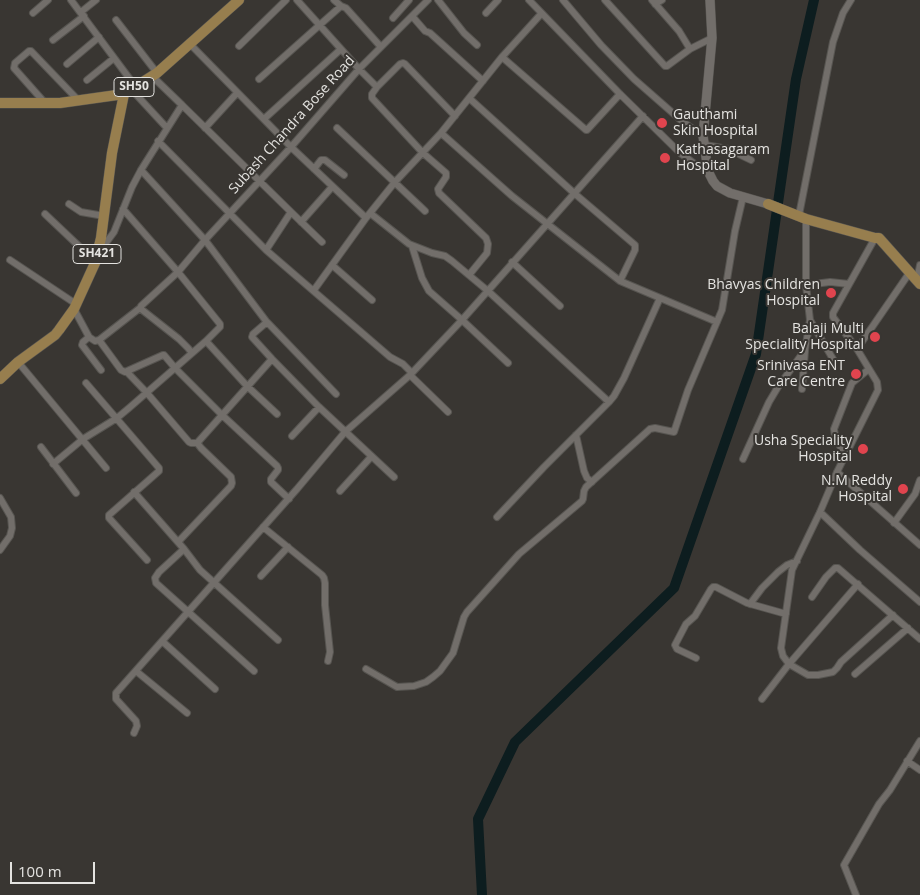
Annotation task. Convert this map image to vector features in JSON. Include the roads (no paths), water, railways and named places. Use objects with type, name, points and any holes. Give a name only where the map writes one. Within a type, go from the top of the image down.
[{"type":"main road","name":"SH50","points":[[0,103],[60,102],[130,90],[154,74],[239,0]]},
{"type":"main road","name":"SH421","points":[[0,379],[18,362],[54,335],[75,306],[95,263],[101,238],[112,153],[130,90]]},
{"type":"main road","points":[[768,204],[801,216],[879,238],[916,278]]},
{"type":"street","points":[[33,13],[48,0]]},
{"type":"street","points":[[72,0],[114,58],[130,90],[167,128]]},
{"type":"street","points":[[53,40],[96,0]]},
{"type":"street","points":[[239,46],[286,0]]},
{"type":"street","points":[[297,0],[359,69],[377,86]]},
{"type":"street","points":[[334,0],[341,6],[344,6],[381,46]]},
{"type":"street","points":[[393,18],[409,0]]},
{"type":"street","name":"Subash Chandra Bose Road","points":[[98,340],[140,308],[178,272],[359,69],[428,0]]},
{"type":"street","points":[[438,0],[464,33],[477,45]]},
{"type":"street","points":[[486,13],[498,0]]},
{"type":"street","points":[[529,0],[620,94],[688,160],[708,171]]},
{"type":"street","points":[[605,0],[665,66],[690,49],[712,38]]},
{"type":"street","points":[[662,0],[653,2],[679,31],[690,49]]},
{"type":"street","points":[[710,0],[712,38],[708,99],[703,136],[708,171],[717,186],[742,197],[768,204]]},
{"type":"street","points":[[802,389],[805,350],[810,320],[801,216],[833,42],[851,0]]},
{"type":"street","points":[[565,1],[601,45],[634,79],[683,122],[703,136]]},
{"type":"street","points":[[259,80],[341,6]]},
{"type":"street","points":[[314,290],[368,215],[395,182],[442,133],[502,57],[541,14]]},
{"type":"street","points":[[412,16],[425,32],[430,33],[483,81]]},
{"type":"street","points":[[116,20],[154,74],[182,105],[322,242]]},
{"type":"street","points":[[67,64],[99,38]]},
{"type":"street","points":[[190,44],[332,187],[412,246],[445,256],[452,261],[488,291],[609,402]]},
{"type":"street","points":[[264,119],[341,49]]},
{"type":"street","points":[[45,103],[14,68],[15,64],[29,51],[78,100]]},
{"type":"street","points":[[502,57],[586,130],[620,94]]},
{"type":"street","points":[[87,80],[114,58]]},
{"type":"street","points":[[455,116],[403,63],[377,86],[372,94],[372,98],[423,153],[446,173],[446,177],[438,189],[439,193],[486,238],[488,244],[487,253],[469,275]]},
{"type":"street","points":[[204,128],[237,92]]},
{"type":"street","points":[[469,98],[574,193],[635,245],[635,250],[620,281]]},
{"type":"street","points":[[45,214],[83,250],[97,256],[114,232],[141,170],[182,105]]},
{"type":"street","points":[[134,733],[136,721],[116,699],[116,693],[289,499],[345,432],[411,374],[462,320],[643,116]]},
{"type":"street","points":[[337,128],[425,211]]},
{"type":"street","points":[[442,133],[512,196],[620,281],[717,322]]},
{"type":"street","points":[[158,141],[266,250],[390,357],[403,364],[448,412]]},
{"type":"street","points":[[705,145],[728,149],[751,160]]},
{"type":"street","points":[[314,169],[323,159],[344,175]]},
{"type":"street","points":[[141,170],[205,240],[266,322],[336,394]]},
{"type":"street","points":[[301,222],[332,187]]},
{"type":"street","points":[[366,669],[392,686],[397,687],[414,686],[426,682],[433,677],[440,671],[453,653],[467,612],[519,554],[582,502],[584,491],[592,482],[650,429],[655,428],[674,432],[688,390],[722,310],[742,197]]},
{"type":"street","points":[[69,204],[81,212],[104,216]]},
{"type":"street","points":[[54,464],[82,439],[117,418],[219,329],[220,324],[123,209]]},
{"type":"street","points":[[266,250],[291,212]]},
{"type":"street","points":[[875,238],[833,310],[833,317],[869,368],[877,382],[878,390],[837,472],[792,570],[781,648],[783,656],[789,664],[808,675],[833,672],[841,662],[893,615]]},
{"type":"street","points":[[412,246],[422,278],[429,291],[508,363]]},
{"type":"street","points":[[10,260],[75,306],[89,337],[92,340],[98,340],[120,370],[127,372],[189,442],[194,444],[198,443],[272,360]]},
{"type":"street","points":[[512,262],[560,306]]},
{"type":"street","points":[[332,265],[372,300]]},
{"type":"street","points":[[857,350],[916,278],[920,265]]},
{"type":"street","points":[[806,285],[830,282],[849,284]]},
{"type":"street","points":[[497,517],[609,402],[624,378],[660,298]]},
{"type":"street","points":[[140,308],[179,339],[192,353]]},
{"type":"street","points":[[810,320],[833,359]]},
{"type":"street","points":[[266,322],[252,337],[319,407],[394,477]]},
{"type":"street","points":[[89,337],[82,345],[102,370]]},
{"type":"street","points":[[206,341],[277,414]]},
{"type":"street","points":[[743,458],[769,402],[805,350]]},
{"type":"street","points":[[127,372],[164,355],[175,368],[277,466],[278,470],[270,482],[289,499]]},
{"type":"street","points":[[18,362],[106,468]]},
{"type":"street","points":[[846,454],[835,436],[834,429],[852,383],[869,368]]},
{"type":"street","points":[[86,383],[160,468],[109,517],[147,560]]},
{"type":"street","points":[[292,436],[319,407]]},
{"type":"street","points":[[576,434],[584,471],[592,482]]},
{"type":"street","points":[[178,542],[232,483],[230,477],[198,443]]},
{"type":"street","points":[[41,447],[76,493]]},
{"type":"street","points":[[340,491],[371,457]]},
{"type":"street","points":[[837,472],[920,545]]},
{"type":"street","points":[[894,523],[914,494],[920,480]]},
{"type":"street","points":[[134,492],[195,564],[278,640]]},
{"type":"street","points":[[0,498],[11,517],[12,528],[10,536],[0,550]]},
{"type":"street","points":[[820,512],[920,602]]},
{"type":"street","points":[[263,527],[324,578],[330,652],[328,661]]},
{"type":"street","points":[[261,576],[288,547]]},
{"type":"street","points":[[184,549],[159,572],[155,581],[156,584],[254,671]]},
{"type":"street","points":[[750,604],[762,588],[778,572],[787,565],[797,561]]},
{"type":"street","points":[[812,597],[826,577],[836,567],[920,639]]},
{"type":"street","points":[[762,699],[789,664],[858,584]]},
{"type":"street","points":[[696,658],[675,645],[686,624],[695,616],[713,587],[750,604],[786,614]]},
{"type":"street","points":[[854,674],[908,628]]},
{"type":"street","points":[[162,641],[215,689]]},
{"type":"street","points":[[136,671],[186,712]]},
{"type":"street","points":[[856,895],[844,865],[879,804],[890,790],[920,741]]},
{"type":"street","points":[[908,761],[920,770]]},
{"type":"waterway","points":[[482,895],[478,819],[515,742],[674,588],[756,354],[796,79],[814,0]]},
{"type":"place","name":"Gauthami Skin Hospital","points":[[662,123]]},
{"type":"place","name":"Kathasagaram Hospital","points":[[665,158]]},
{"type":"place","name":"Bhavyas Children Hospital","points":[[831,293]]},
{"type":"place","name":"Balaji Multi Speciality Hospital","points":[[875,337]]},
{"type":"place","name":"Srinivasa ENT Care Centre","points":[[856,374]]},
{"type":"place","name":"Usha Speciality Hospital","points":[[863,449]]},
{"type":"place","name":"N.M Reddy Hospital","points":[[903,489]]}]
